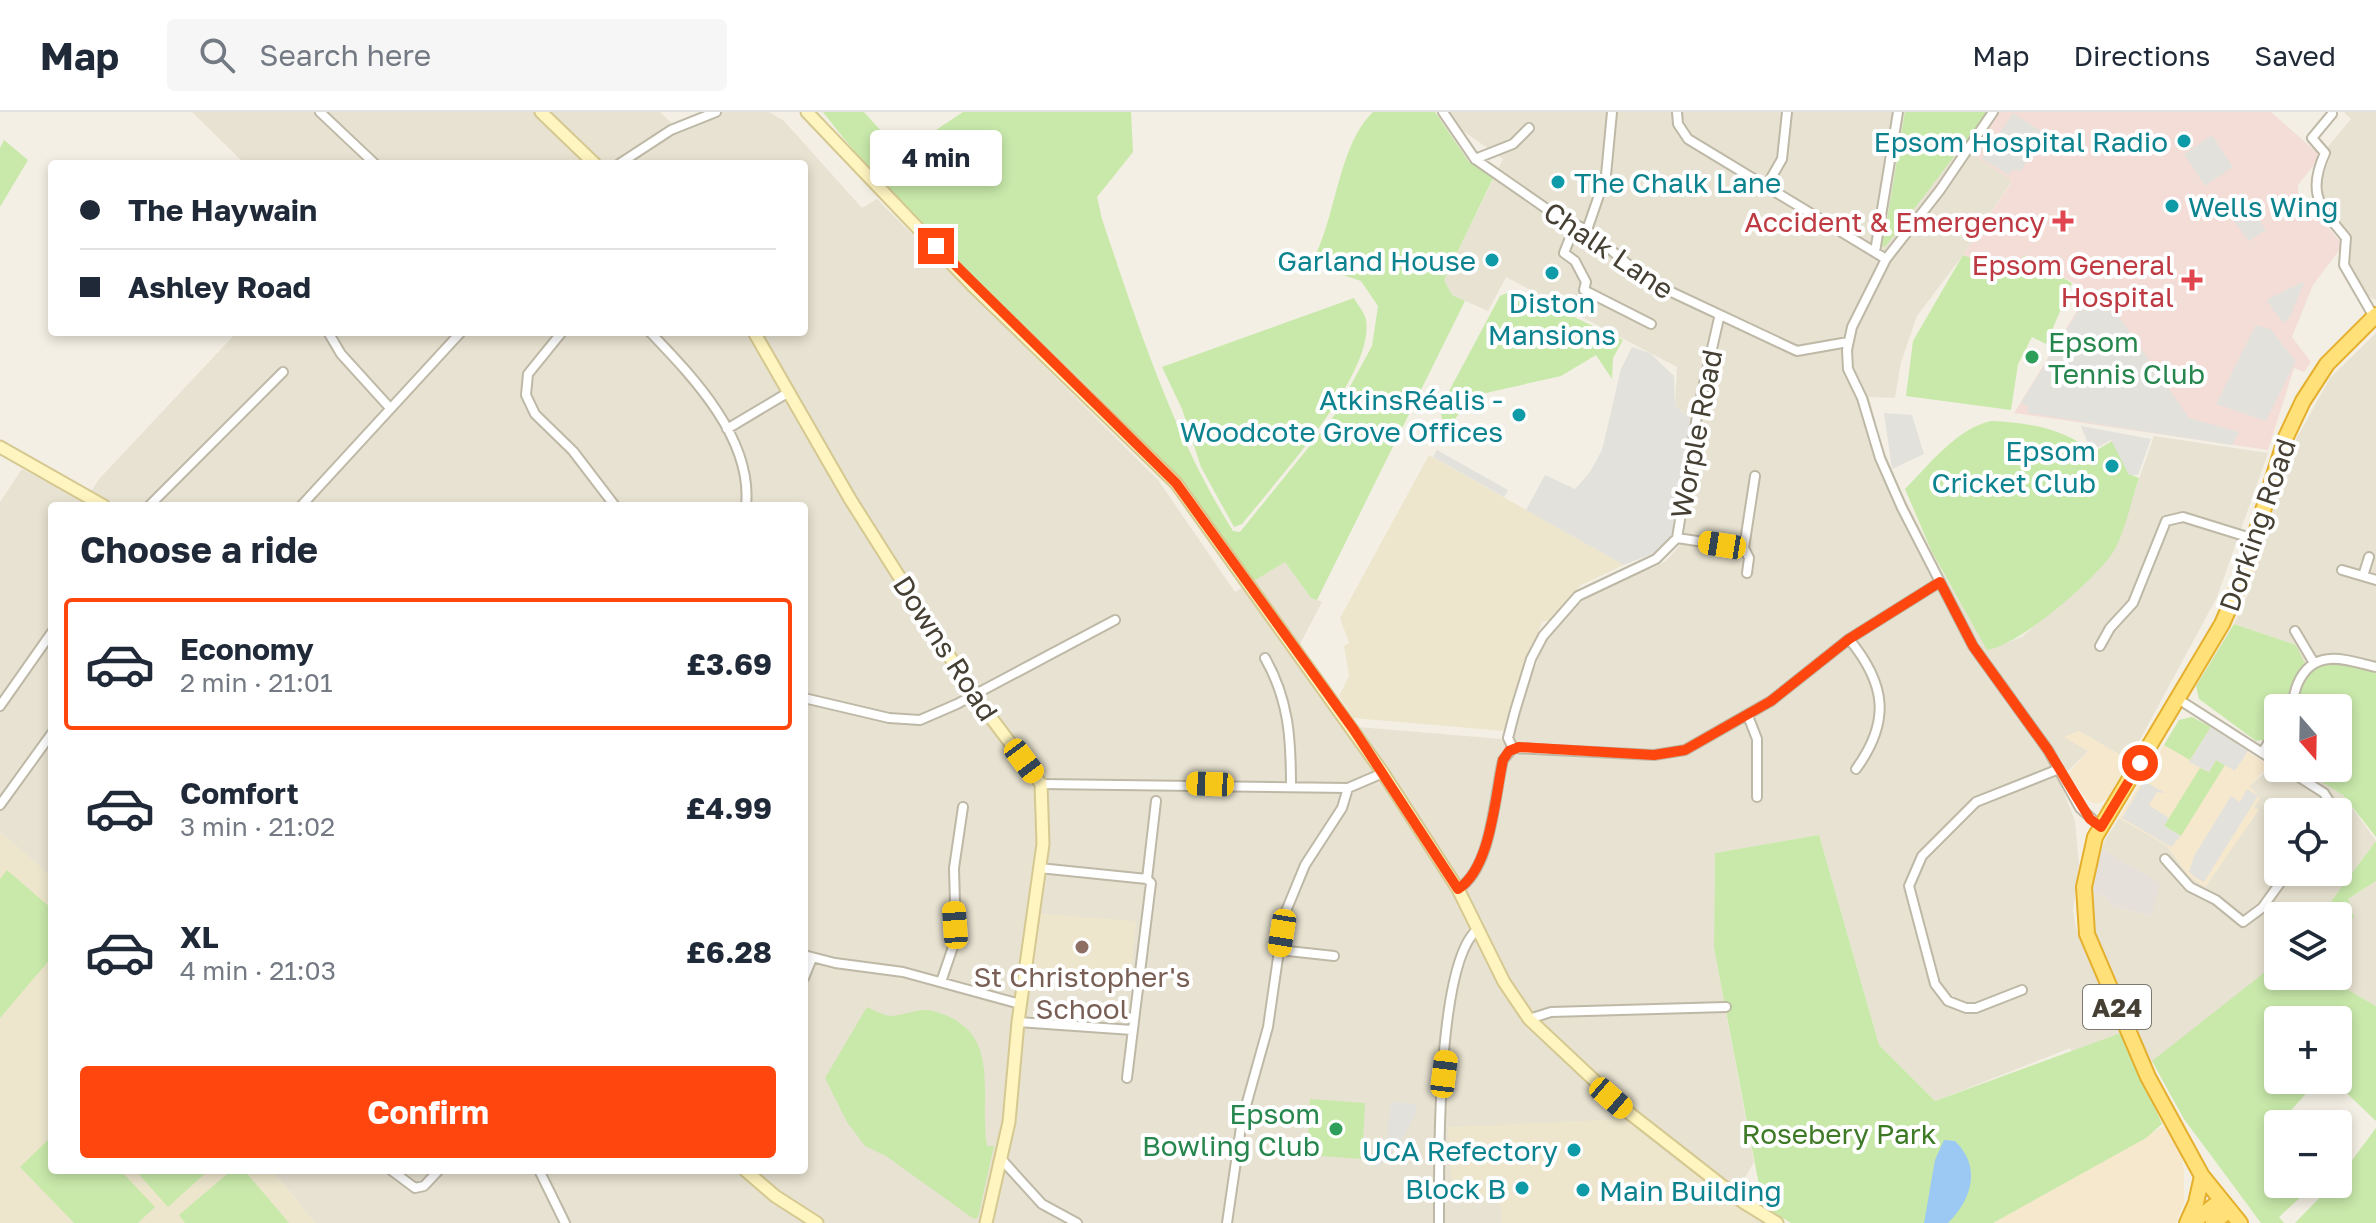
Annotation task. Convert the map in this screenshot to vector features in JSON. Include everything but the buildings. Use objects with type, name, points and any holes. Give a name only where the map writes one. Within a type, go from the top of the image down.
[{"type":"highway","name":"Dorking Road","points":[[2101,827],[2222,624],[2254,539],[2286,437],[2310,389],[2336,353],[2375,316]]},
{"type":"highway","name":"A24","points":[[2101,827],[2091,851],[2084,887],[2087,934],[2148,1077],[2202,1176],[2240,1223]]},
{"type":"highway","points":[[2190,1223],[2202,1176]]},
{"type":"highway","points":[[2190,1223],[2224,1206]]},
{"type":"highway","points":[[2213,1223],[2224,1206]]},
{"type":"main road","points":[[541,112],[591,160]]},
{"type":"main road","points":[[807,112],[973,286],[1176,483],[1383,773],[1458,889],[1504,982],[1529,1019],[1628,1112],[1743,1202],[1774,1222]]},
{"type":"main road","name":"Downs Road","points":[[756,336],[850,499],[974,695],[1041,784]]},
{"type":"main road","points":[[0,447],[97,502]]},
{"type":"main road","points":[[986,1223],[1003,1161],[1045,820],[1041,784]]},
{"type":"main road","points":[[750,1174],[775,1196],[817,1223]]},
{"type":"street","points":[[320,112],[371,160]]},
{"type":"street","points":[[625,160],[671,130],[716,112]]},
{"type":"street","name":"Chalk Lane","points":[[1443,112],[1475,159],[1587,230],[1648,281],[1719,318],[1797,351],[1848,342]]},
{"type":"street","points":[[1587,230],[1606,175],[1612,112]]},
{"type":"street","points":[[1677,112],[1678,124],[1688,139],[1886,259]]},
{"type":"street","points":[[1767,185],[1782,159],[1787,112]]},
{"type":"street","points":[[1875,252],[1898,112]]},
{"type":"street","points":[[1993,112],[1940,190],[1886,259],[1864,300],[1848,342],[1848,369],[1867,410],[1880,458],[1973,646],[2059,769],[2080,808],[2101,827]]},
{"type":"street","points":[[2332,114],[2312,138],[2325,153],[2318,172],[2317,196],[2327,219],[2346,238],[2344,265],[2375,316]]},
{"type":"street","points":[[1475,159],[1513,144],[1529,128]]},
{"type":"street","points":[[1575,225],[1564,253],[1575,261],[1586,282],[1584,290],[1651,324]]},
{"type":"street","name":"Worple Road","points":[[1458,889],[1471,878],[1482,858],[1503,760],[1513,748],[1508,738],[1515,711],[1531,659],[1543,636],[1578,596],[1656,559],[1677,538],[1698,410],[1719,318]]},
{"type":"street","points":[[330,336],[341,354],[390,408]]},
{"type":"street","points":[[305,502],[457,336]]},
{"type":"street","points":[[559,336],[528,374],[526,395],[535,414],[573,451],[612,502]]},
{"type":"street","points":[[654,336],[694,382],[727,429],[744,469],[746,502]]},
{"type":"street","points":[[153,502],[283,372]]},
{"type":"street","points":[[727,429],[789,392]]},
{"type":"street","points":[[1747,573],[1749,558],[1744,548],[1755,476]]},
{"type":"street","points":[[2100,646],[2110,628],[2133,603],[2166,521],[2183,517],[2254,539]]},
{"type":"street","points":[[1677,538],[1744,548]]},
{"type":"street","points":[[2363,576],[2369,557]]},
{"type":"street","points":[[2342,570],[2376,580]]},
{"type":"street","points":[[1513,748],[1661,755],[1693,746],[1748,716],[1849,639],[1940,582]]},
{"type":"street","points":[[808,699],[907,720],[933,716],[1115,620]]},
{"type":"street","points":[[2295,631],[2314,663]]},
{"type":"street","points":[[0,706],[48,638]]},
{"type":"street","points":[[1849,639],[1872,670],[1880,698],[1878,726],[1856,769]]},
{"type":"street","points":[[2294,694],[2299,679],[2314,663],[2337,657],[2376,667]]},
{"type":"street","points":[[1265,658],[1285,702],[1291,739],[1291,786]]},
{"type":"street","points":[[2178,699],[2262,753],[2264,750]]},
{"type":"street","points":[[1748,716],[1757,739],[1757,797]]},
{"type":"street","points":[[0,805],[48,739]]},
{"type":"street","points":[[2022,990],[1966,1008],[1939,993],[1909,886],[1922,856],[1976,802],[2059,769]]},
{"type":"street","points":[[1041,784],[1348,788],[1383,773]]},
{"type":"street","points":[[2307,782],[2327,798]]},
{"type":"street","points":[[1227,1223],[1242,1120],[1268,1027],[1279,950],[1293,888],[1342,808],[1348,788]]},
{"type":"street","points":[[1147,879],[1156,801]]},
{"type":"street","points":[[941,982],[956,938],[954,868],[963,807]]},
{"type":"street","points":[[2165,859],[2190,887],[2216,900],[2243,922],[2262,908],[2278,886]]},
{"type":"street","points":[[1039,868],[1147,879],[1151,883],[1127,1078]]},
{"type":"street","points":[[1439,1223],[1440,1110],[1449,1008],[1458,958],[1478,929]]},
{"type":"street","points":[[1279,950],[1334,956]]},
{"type":"street","points":[[808,956],[941,982],[1020,1004]]},
{"type":"street","points":[[1529,1019],[1551,1012],[1726,1007]]},
{"type":"street","points":[[1018,1022],[1132,1030]]},
{"type":"street","points":[[1003,1161],[1042,1204],[1077,1223]]},
{"type":"street","points":[[396,1174],[415,1188],[424,1186],[435,1174]]},
{"type":"street","points":[[541,1174],[565,1223]]},
{"type":"shaded area","points":[[192,112],[660,112],[679,130],[716,112],[769,112],[784,121],[862,208],[877,199],[1158,480],[1235,592],[1285,562],[1311,598],[1322,602],[1299,646],[1358,727],[1502,739],[1512,738],[1528,683],[1548,637],[1595,588],[1648,565],[1651,569],[1666,561],[1681,544],[1702,422],[1691,419],[1675,406],[1677,367],[1506,277],[1488,311],[1452,295],[1444,280],[1503,159],[1456,126],[1446,112],[2001,112],[2012,180],[1963,255],[1917,316],[1901,362],[1895,398],[1869,397],[1881,444],[1903,495],[1943,573],[1988,650],[2022,637],[2102,565],[2115,548],[2154,436],[2268,453],[2217,597],[2129,760],[2079,731],[2065,737],[2088,751],[2059,780],[2075,821],[2079,864],[2073,910],[2076,928],[2121,1033],[2072,1052],[2070,1048],[1935,1101],[1879,1045],[1819,835],[1715,853],[1714,948],[1754,1162],[1738,1190],[1764,1223],[315,1223],[275,1174],[808,1174],[808,502],[48,502],[48,874],[0,832],[0,502],[22,469],[85,500],[100,478],[233,336],[808,336],[808,160],[241,160]]},
{"type":"shaded area","name":"Epsom General Hospital","points":[[2000,112],[2271,112],[2321,156],[2298,185],[2298,192],[2343,245],[2313,285],[2292,337],[2311,362],[2304,372],[2294,368],[2268,450],[2014,413],[2089,291],[2024,256],[2015,275],[1963,255],[2012,181],[1972,154]]},
{"type":"shaded area","points":[[2344,112],[2376,112],[2376,300],[2368,296],[2350,264],[2352,239],[2330,216],[2322,201],[2320,183],[2331,156],[2326,149],[2351,119]]},
{"type":"shaded area","points":[[2013,113],[2044,133],[2021,171],[2012,170],[2009,175],[1982,159]]},
{"type":"shaded area","points":[[2212,135],[2233,167],[2205,186],[2184,154]]},
{"type":"shaded area","points":[[2242,193],[2266,230],[2249,241],[2222,206]]},
{"type":"shaded area","points":[[2305,281],[2290,317],[2283,323],[2266,300]]},
{"type":"shaded area","points":[[2090,292],[2118,315],[2189,418],[2239,432],[2232,445],[2027,413],[2028,407],[2021,403]]},
{"type":"shaded area","points":[[2256,325],[2270,329],[2296,361],[2266,421],[2216,404]]},
{"type":"shaded area","points":[[2376,333],[2376,670],[2313,668],[2303,662],[2296,645],[2234,624],[2248,594],[2289,452],[2330,378]]},
{"type":"shaded area","points":[[1632,347],[1650,353],[1674,376],[1675,406],[1691,419],[1671,538],[1654,553],[1624,565],[1526,510],[1545,475],[1575,489],[1590,472],[1602,450],[1621,369]]},
{"type":"shaded area","points":[[1884,413],[1912,415],[1924,454],[1892,469]]},
{"type":"shaded area","points":[[2081,426],[2151,439],[2138,475],[2129,475],[2111,440],[2091,451]]},
{"type":"shaded area","points":[[1437,450],[1508,490],[1504,497],[1433,457]]},
{"type":"shaded area","points":[[1429,455],[1624,565],[1581,585],[1551,620],[1542,622],[1504,731],[1353,718],[1339,696],[1349,676],[1344,646],[1349,643],[1340,618]]},
{"type":"shaded area","points":[[2192,717],[2264,762],[2264,771],[2250,786],[2260,798],[2254,807],[2259,810],[2205,887],[2189,876],[2166,845],[2119,818],[2179,720]]},
{"type":"shaded area","points":[[2211,727],[2248,751],[2235,771],[2216,760],[2209,772],[2189,762]]},
{"type":"shaded area","points":[[2079,731],[2129,760],[2107,799],[2096,804],[2087,800],[2068,774],[2088,751],[2064,737]]},
{"type":"shaded area","points":[[2264,774],[2264,782],[2322,782],[2343,795],[2345,798],[2264,798],[2264,886],[2342,886],[2330,902],[2264,902],[2264,974],[2177,1045],[2150,1063],[2096,939],[2091,892],[2106,897],[2112,906],[2151,916],[2159,883],[2102,849],[2105,840],[2119,818],[2166,845],[2189,876],[2206,886],[2258,810],[2254,808],[2249,786]]},
{"type":"shaded area","points":[[2144,781],[2165,793],[2157,792],[2149,805],[2169,818],[2164,826],[2181,836],[2171,847],[2122,818]]},
{"type":"shaded area","points":[[2247,789],[2258,796],[2204,882],[2196,878],[2189,872],[2194,856],[2231,796],[2240,802]]},
{"type":"shaded area","points":[[2352,808],[2376,841],[2352,873]]},
{"type":"shaded area","points":[[0,832],[48,874],[48,1174],[275,1174],[315,1223],[0,1223]]},
{"type":"shaded area","points":[[2102,849],[2160,883],[2152,916],[2112,906],[2106,897],[2091,892]]},
{"type":"shaded area","points":[[2376,881],[2376,1006],[2349,990],[2352,990],[2354,917],[2352,902],[2348,899]]},
{"type":"shaded area","name":"St Christopher's School","points":[[1033,913],[1136,921],[1131,981],[1028,972]]},
{"type":"shaded area","points":[[1391,1102],[1416,1104],[1416,1113],[1399,1146],[1375,1170],[1375,1157],[1382,1155],[1387,1140]]},
{"type":"shaded area","points":[[1625,1119],[1676,1161],[1755,1216],[1756,1223],[1502,1223],[1500,1198],[1452,1201],[1448,1127]]},
{"type":"shaded area","points":[[2164,1126],[2180,1152],[2184,1170],[2184,1202],[2176,1223],[1993,1223]]},
{"type":"green space","points":[[823,112],[864,112],[899,151],[912,146],[963,112],[1131,112],[1133,152],[1097,197],[1102,219],[1158,379],[1192,457],[1233,531],[1240,532],[1334,416],[1372,346],[1378,306],[1361,281],[1340,274],[1316,254],[1346,159],[1362,125],[1373,112],[1435,112],[1469,162],[1496,172],[1444,280],[1452,295],[1465,301],[1317,600],[1311,598],[1285,562],[1252,582],[1189,492],[1098,397],[909,212]]},
{"type":"green space","points":[[1905,112],[1988,112],[1885,247],[1878,245],[1888,215]]},
{"type":"green space","points":[[4,140],[28,160],[0,207],[0,148]]},
{"type":"green space","points":[[1963,255],[2014,274],[2024,255],[2072,283],[2046,344],[2032,337],[2018,364],[2011,410],[1906,396],[1913,341]]},
{"type":"green space","points":[[1509,292],[1563,312],[1623,340],[1613,358],[1612,379],[1596,355],[1561,376],[1468,397],[1468,402],[1451,424],[1443,424],[1440,408],[1500,296]]},
{"type":"green space","points":[[1354,298],[1366,320],[1365,343],[1355,369],[1320,427],[1242,524],[1234,527],[1201,467],[1182,409],[1162,367]]},
{"type":"green space","points":[[1991,421],[2031,425],[2059,433],[2092,453],[2112,441],[2129,474],[2139,478],[2115,549],[2093,576],[2037,624],[2001,646],[1987,650],[1932,552],[1905,489],[1955,439]]},
{"type":"green space","points":[[2234,624],[2296,645],[2304,662],[2313,668],[2336,661],[2376,670],[2376,837],[2352,806],[2352,798],[2345,798],[2322,782],[2352,782],[2352,694],[2264,694],[2264,742],[2256,741],[2199,699],[2196,686]]},
{"type":"green space","points":[[2192,717],[2211,727],[2190,760],[2164,745],[2179,720]]},
{"type":"green space","points":[[2216,760],[2225,765],[2181,836],[2164,826],[2200,768],[2209,772]]},
{"type":"green space","name":"Rosebery Park","points":[[1819,835],[1879,1045],[1935,1101],[2121,1033],[2162,1124],[2146,1138],[1993,1223],[1791,1223],[1763,1206],[1714,948],[1715,853]]},
{"type":"green space","points":[[2376,841],[2376,881],[2348,899],[2349,902],[2330,902],[2342,886],[2352,886],[2352,873]]},
{"type":"green space","points":[[7,870],[48,906],[48,962],[0,1018],[0,879]]},
{"type":"green space","points":[[2264,973],[2264,990],[2348,990],[2376,1006],[2376,1121],[2348,1094],[2352,1094],[2352,1006],[2264,1006],[2264,1094],[2306,1094],[2291,1110],[2264,1110],[2264,1198],[2300,1198],[2279,1217],[2284,1223],[2261,1223],[2184,1119],[2152,1061]]},
{"type":"green space","points":[[867,1007],[890,1016],[933,1011],[956,1020],[971,1033],[979,1048],[984,1066],[987,1146],[994,1146],[978,1217],[974,1219],[886,1156],[865,1146],[847,1122],[825,1078]]},
{"type":"green space","name":"Epsom Bowling Club","points":[[1310,1099],[1365,1103],[1362,1159],[1307,1155]]},
{"type":"green space","points":[[2376,1128],[2376,1223],[2295,1223],[2319,1198],[2352,1198],[2352,1160]]},
{"type":"green space","points":[[48,1140],[48,1174],[124,1174],[155,1207],[138,1223],[74,1223],[20,1167]]},
{"type":"green space","points":[[139,1174],[205,1174],[168,1207]]},
{"type":"green space","points":[[227,1174],[247,1174],[289,1223],[185,1223],[179,1215]]},
{"type":"water","points":[[1944,1140],[1955,1141],[1963,1151],[1971,1171],[1971,1182],[1963,1203],[1948,1223],[1924,1223],[1935,1160]]},
{"type":"place","name":"Epsom Hospital Radio","points":[[2184,141]]},
{"type":"place","name":"The Chalk Lane","points":[[1558,182]]},
{"type":"place","name":"Wells Wing","points":[[2172,206]]},
{"type":"place","name":"Accident & Emergency","points":[[2063,221]]},
{"type":"place","name":"Garland House","points":[[1492,260]]},
{"type":"place","name":"Diston Mansions","points":[[1552,273]]},
{"type":"place","name":"Epsom General Hospital","points":[[2192,280]]},
{"type":"place","name":"Epsom Tennis Club","points":[[2032,357]]},
{"type":"place","name":"AtkinsRéalis - Woodcote Grove Offices","points":[[1519,415]]},
{"type":"place","name":"Epsom Cricket Club","points":[[2112,466]]},
{"type":"place","name":"St Christopher's School","points":[[1082,947]]},
{"type":"place","name":"Epsom Bowling Club","points":[[1336,1129]]},
{"type":"place","name":"UCA Refectory","points":[[1574,1150]]},
{"type":"place","name":"Block B","points":[[1522,1188]]},
{"type":"place","name":"Main Building","points":[[1583,1190]]},
{"type":"route","points":[[936,246],[973,286],[1176,483],[1354,730],[1458,889],[1471,878],[1482,858],[1503,760],[1513,748],[1661,755],[1685,750],[1771,701],[1849,639],[1940,582],[1973,646],[2048,750],[2080,808],[2090,819],[2101,827],[2140,763]]}]
